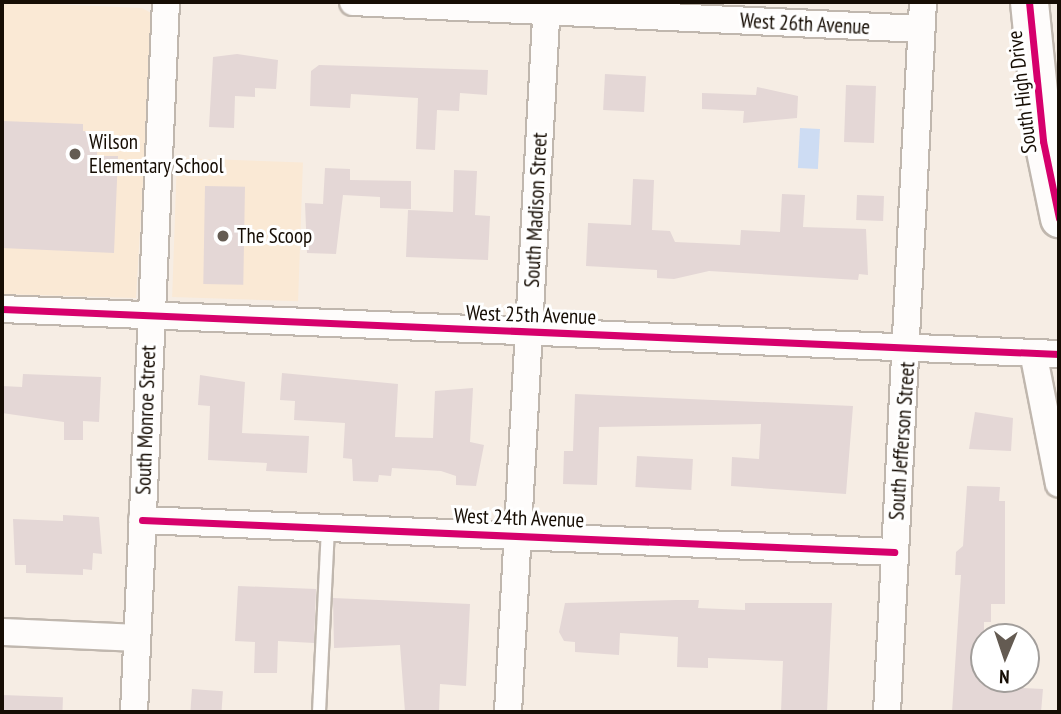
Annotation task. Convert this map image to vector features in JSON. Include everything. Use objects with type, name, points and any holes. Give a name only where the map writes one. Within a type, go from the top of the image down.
[{"type":"main road","name":"South High Drive","points":[[1030,2],[1043,141],[1059,218]]},
{"type":"street","name":"South Monroe Street","points":[[134,712],[166,2]]},
{"type":"street","name":"West 26th Avenue","points":[[353,2],[547,7],[921,29]]},
{"type":"street","name":"South Jefferson Street","points":[[887,712],[894,552],[908,350],[923,2]]},
{"type":"street","name":"South Madison Street","points":[[509,712],[516,535],[547,7]]},
{"type":"street","name":"West 25th Avenue","points":[[2,309],[1047,356]]},
{"type":"street","points":[[1047,356],[1059,484]]},
{"type":"street","name":"West 24th Avenue","points":[[142,520],[894,552]]},
{"type":"street","points":[[2,632],[137,638]]},
{"type":"lane","points":[[319,712],[328,528]]},
{"type":"shaded area","name":"Wilson Elementary School","points":[[2,2],[142,8],[153,14],[136,298],[2,294]]},
{"type":"shaded area","points":[[177,158],[303,162],[298,301],[172,297]]},
{"type":"water","points":[[800,128],[820,129],[818,169],[798,168]]},
{"type":"building","points":[[237,54],[278,60],[276,89],[255,88],[255,97],[235,96],[234,128],[209,127],[213,57]]},
{"type":"building","points":[[319,65],[488,70],[487,95],[460,93],[459,111],[437,110],[435,150],[416,149],[418,98],[351,94],[350,108],[310,106],[311,71]]},
{"type":"building","points":[[605,74],[646,76],[644,112],[603,110]]},
{"type":"building","points":[[846,85],[876,86],[874,143],[844,142]]},
{"type":"building","points":[[757,87],[798,96],[797,118],[743,123],[744,111],[702,109],[702,93],[756,95]]},
{"type":"building","points":[[2,121],[83,124],[83,131],[98,132],[97,156],[118,156],[114,253],[2,248]]},
{"type":"building","points":[[325,168],[350,169],[350,180],[411,181],[411,209],[380,208],[380,197],[343,195],[336,254],[307,253],[305,203],[323,204]]},
{"type":"building","points":[[454,170],[477,171],[475,215],[490,216],[488,260],[406,257],[408,210],[453,212]]},
{"type":"building","points":[[633,179],[654,180],[652,230],[670,231],[675,242],[740,245],[741,230],[780,232],[782,194],[805,195],[803,227],[866,229],[868,275],[859,274],[858,280],[709,271],[674,279],[657,278],[657,270],[586,266],[588,223],[631,225]]},
{"type":"building","name":"The Scoop","points":[[205,186],[245,187],[243,285],[203,284]]},
{"type":"building","points":[[857,195],[884,196],[883,221],[856,220]]},
{"type":"building","points":[[282,373],[398,384],[395,437],[433,438],[435,391],[473,388],[470,442],[484,445],[476,486],[456,485],[456,476],[441,471],[392,468],[391,476],[379,475],[378,482],[353,481],[352,459],[343,458],[345,423],[294,420],[295,401],[280,400]]},
{"type":"building","points":[[23,374],[101,377],[99,422],[83,421],[83,440],[64,440],[64,422],[2,413],[2,386],[22,387]]},
{"type":"building","points":[[200,375],[245,382],[242,433],[309,436],[307,473],[266,471],[267,463],[208,460],[210,406],[198,405]]},
{"type":"building","points":[[575,394],[853,406],[846,494],[731,486],[732,457],[759,459],[761,424],[599,427],[597,485],[563,484],[564,451],[573,451]]},
{"type":"building","points":[[975,412],[1013,418],[1011,451],[969,449]]},
{"type":"building","points":[[637,456],[693,459],[691,490],[635,487]]},
{"type":"building","points":[[967,486],[1000,487],[999,501],[1005,501],[1005,604],[991,604],[991,622],[970,623],[970,693],[1040,693],[1040,689],[1043,689],[1041,712],[952,712],[961,575],[955,575],[956,552],[963,546]]},
{"type":"building","points":[[63,515],[99,517],[102,554],[93,553],[92,570],[83,569],[83,575],[26,573],[26,565],[15,565],[13,519],[63,521]]},
{"type":"building","points":[[238,586],[316,589],[314,643],[278,641],[277,673],[254,673],[255,642],[235,641]]},
{"type":"building","points":[[333,598],[470,604],[466,686],[440,684],[439,712],[405,712],[400,645],[334,648]]},
{"type":"building","points":[[699,600],[698,608],[745,610],[745,603],[832,603],[827,712],[781,712],[783,661],[708,658],[708,668],[677,667],[678,637],[620,633],[619,655],[575,652],[575,642],[564,641],[559,632],[565,603]]},
{"type":"building","points":[[192,689],[223,691],[221,712],[190,712]]},
{"type":"building","points":[[2,695],[63,697],[62,712],[2,712]]},
{"type":"cycle path","points":[[1029,2],[1043,141],[1059,218]]},
{"type":"cycle path","points":[[2,309],[1059,354]]},
{"type":"cycle path","points":[[142,520],[894,552]]},
{"type":"place","name":"Wilson Elementary School","points":[[75,154]]},
{"type":"place","name":"The Scoop","points":[[223,236]]}]
